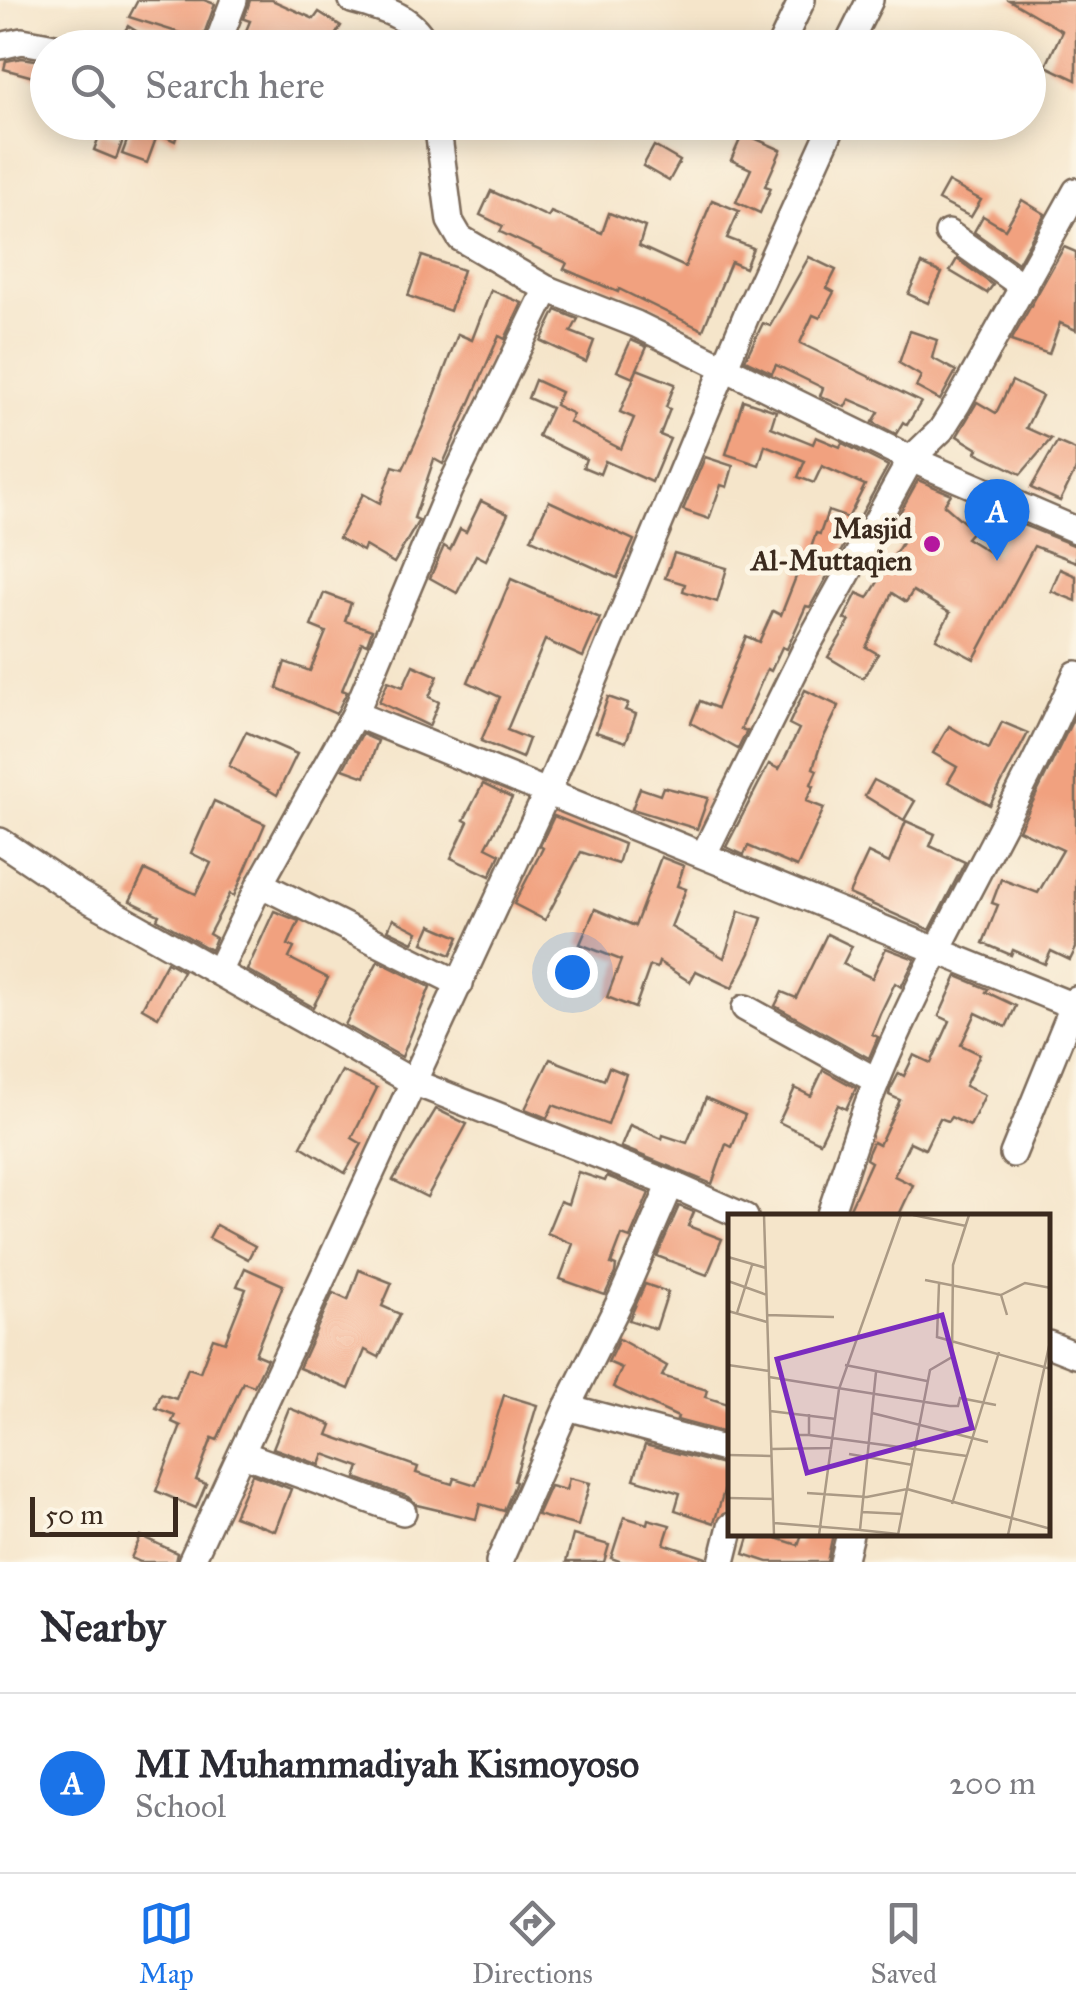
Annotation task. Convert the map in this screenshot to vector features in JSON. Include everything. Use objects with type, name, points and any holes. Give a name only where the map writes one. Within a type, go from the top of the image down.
[{"type":"street","points":[[223,30],[234,0]]},
{"type":"street","points":[[352,0],[400,15],[416,30]]},
{"type":"street","points":[[788,30],[802,0]]},
{"type":"street","points":[[855,30],[870,0]]},
{"type":"street","points":[[0,46],[30,42]]},
{"type":"street","points":[[439,140],[450,221],[460,238],[547,289],[636,324],[910,459],[1076,530]]},
{"type":"street","points":[[190,1562],[548,790],[725,366],[826,140]]},
{"type":"street","points":[[704,854],[805,650],[910,459],[941,430],[1076,191]]},
{"type":"street","points":[[948,233],[1024,287]]},
{"type":"street","points":[[218,972],[260,884],[355,714],[449,490],[547,289]]},
{"type":"street","points":[[830,1214],[876,1081],[937,950],[1038,760],[1076,674]]},
{"type":"street","points":[[355,714],[1075,1004],[1014,1154]]},
{"type":"street","points":[[0,841],[52,878],[413,1082],[738,1214]]},
{"type":"street","points":[[260,884],[460,984]]},
{"type":"street","points":[[745,1008],[876,1081]]},
{"type":"street","points":[[500,1562],[567,1407],[672,1184]]},
{"type":"street","points":[[1051,1345],[1076,1355]]},
{"type":"street","points":[[567,1407],[728,1449]]},
{"type":"street","points":[[243,1454],[403,1512]]},
{"type":"street","points":[[722,1562],[728,1537]]},
{"type":"street","points":[[843,1562],[849,1537]]},
{"type":"building","points":[[138,0],[204,0],[215,4],[206,30],[170,30],[129,17]]},
{"type":"building","points":[[250,0],[272,0],[314,19],[319,12],[341,26],[338,30],[246,30],[250,21],[244,19]]},
{"type":"building","points":[[1009,0],[1076,0],[1076,80],[1046,66],[1062,31]]},
{"type":"building","points":[[30,59],[30,76],[4,69],[6,61]]},
{"type":"building","points":[[98,140],[123,140],[116,159],[94,150]]},
{"type":"building","points":[[127,140],[155,140],[147,163],[122,154]]},
{"type":"building","points":[[740,140],[759,140],[781,150],[765,186],[771,188],[760,213],[736,202],[751,169],[731,160]]},
{"type":"building","points":[[654,146],[680,161],[669,181],[643,166]]},
{"type":"building","points":[[948,182],[981,200],[971,217],[938,200]]},
{"type":"building","points":[[491,191],[548,217],[551,212],[602,233],[609,213],[645,227],[639,246],[685,267],[712,200],[739,211],[727,238],[753,248],[745,268],[731,262],[703,330],[619,289],[618,292],[564,269],[567,263],[500,232],[503,226],[480,215]]},
{"type":"building","points":[[1022,200],[1045,214],[1018,263],[974,232],[983,216],[1005,229]]},
{"type":"building","points":[[1064,247],[1076,252],[1076,330],[1060,323],[1049,354],[1011,341]]},
{"type":"building","points":[[422,256],[463,270],[450,311],[408,296]]},
{"type":"building","points":[[809,257],[836,270],[827,288],[834,292],[820,318],[813,315],[800,343],[921,402],[907,425],[903,422],[896,434],[873,422],[879,412],[849,399],[845,407],[820,396],[823,388],[776,365],[772,373],[745,360],[763,323],[770,326]]},
{"type":"building","points":[[957,259],[993,285],[987,293],[950,271]]},
{"type":"building","points":[[922,264],[942,273],[928,303],[908,294]]},
{"type":"building","points":[[491,290],[522,303],[505,339],[499,336],[443,464],[434,459],[414,518],[419,520],[394,563],[365,546],[363,551],[339,538],[363,494],[380,503],[393,466],[403,469],[458,334],[472,340]]},
{"type":"building","points":[[556,310],[578,319],[571,332],[594,341],[586,362],[541,341]]},
{"type":"building","points":[[910,331],[937,340],[932,358],[956,371],[940,400],[916,387],[921,376],[899,363]]},
{"type":"building","points":[[631,340],[647,347],[637,369],[675,384],[660,435],[670,439],[652,482],[605,461],[600,474],[583,467],[586,459],[538,436],[551,408],[528,398],[535,380],[561,392],[555,405],[573,414],[569,422],[621,449],[634,418],[620,412],[637,370],[633,378],[617,371]]},
{"type":"building","points":[[1012,381],[1042,396],[1026,428],[1051,439],[1021,474],[976,452],[978,449],[957,436],[977,402],[996,413]]},
{"type":"building","points":[[743,400],[776,411],[771,427],[813,444],[816,437],[840,447],[842,443],[888,466],[810,607],[806,606],[787,649],[782,647],[771,671],[767,669],[741,729],[747,731],[738,749],[691,723],[700,701],[717,708],[746,636],[759,642],[773,611],[781,615],[803,559],[807,560],[828,511],[848,518],[865,485],[822,466],[814,483],[798,477],[805,461],[765,445],[759,465],[726,454]]},
{"type":"building","points":[[1057,442],[1076,450],[1076,469],[1060,501],[1031,488]]},
{"type":"building","points":[[705,457],[733,466],[727,487],[721,485],[709,519],[683,510]]},
{"type":"building","points":[[918,480],[951,494],[944,505],[973,530],[966,538],[994,555],[1013,521],[1076,546],[1076,562],[1034,546],[974,659],[936,639],[950,613],[913,591],[906,602],[892,593],[866,647],[878,654],[863,678],[828,657],[850,621],[844,619],[857,593],[868,598],[902,543],[888,534]]},
{"type":"building","points":[[481,501],[508,514],[486,560],[476,555],[457,593],[430,578],[444,546],[450,550],[460,529],[466,532]]},
{"type":"building","points":[[549,501],[634,540],[617,578],[531,539]]},
{"type":"building","points":[[674,553],[727,568],[717,602],[683,591],[685,584],[665,578]]},
{"type":"building","points":[[1060,569],[1076,576],[1076,601],[1051,591]]},
{"type":"building","points":[[511,579],[600,618],[583,657],[545,640],[507,730],[529,739],[522,758],[481,741],[500,697],[468,682]]},
{"type":"building","points":[[324,593],[351,603],[345,621],[372,630],[367,644],[362,642],[336,714],[277,688],[285,662],[310,671],[326,632],[311,626]]},
{"type":"building","points":[[413,665],[438,676],[429,697],[439,702],[429,726],[379,702],[388,681],[403,687]]},
{"type":"building","points":[[805,690],[839,706],[821,743],[813,768],[817,770],[811,784],[814,786],[806,801],[824,808],[797,867],[748,846],[744,855],[726,847],[769,764],[779,769],[786,756],[799,729],[789,724]]},
{"type":"building","points":[[608,697],[628,704],[625,710],[636,714],[626,742],[596,732]]},
{"type":"building","points":[[1076,713],[1076,948],[1070,960],[1051,951],[1045,964],[983,943],[998,905],[992,903],[1001,879],[1038,893],[1063,850],[1019,830]]},
{"type":"building","points":[[1002,722],[1028,733],[990,805],[948,782],[957,767],[933,753],[949,726],[989,749]]},
{"type":"building","points":[[246,732],[297,754],[277,795],[229,766]]},
{"type":"building","points":[[362,734],[378,741],[365,777],[343,769]]},
{"type":"building","points":[[874,780],[915,801],[904,820],[865,796]]},
{"type":"building","points":[[483,784],[512,798],[486,847],[500,854],[490,876],[451,858],[468,822],[464,820]]},
{"type":"building","points":[[663,787],[708,798],[697,829],[632,809],[640,788],[660,795]]},
{"type":"building","points":[[214,801],[265,824],[234,896],[230,894],[209,934],[216,938],[211,950],[157,919],[159,915],[130,901],[145,870],[196,894],[211,863],[191,853]]},
{"type":"building","points":[[554,816],[624,844],[618,864],[581,852],[545,920],[514,904],[543,848],[540,846]]},
{"type":"building","points":[[906,821],[935,834],[930,846],[965,862],[930,930],[849,894],[868,853],[889,863]]},
{"type":"building","points":[[661,857],[684,866],[677,886],[686,889],[671,927],[724,958],[739,911],[762,918],[732,988],[696,971],[690,982],[659,962],[657,968],[650,966],[635,1008],[607,997],[621,960],[580,944],[595,909],[635,926]]},
{"type":"building","points":[[274,911],[299,921],[288,945],[294,948],[289,958],[328,978],[313,1007],[247,970]]},
{"type":"building","points":[[393,919],[418,932],[413,942],[388,930]]},
{"type":"building","points":[[431,925],[459,937],[451,955],[423,943]]},
{"type":"building","points":[[827,934],[852,946],[843,964],[872,978],[886,948],[915,959],[901,987],[895,983],[880,1014],[872,1034],[878,1037],[869,1058],[775,1006],[782,992],[796,998]]},
{"type":"building","points":[[378,961],[430,987],[402,1057],[345,1025]]},
{"type":"building","points":[[167,962],[183,971],[158,1017],[142,1008]]},
{"type":"building","points":[[957,976],[1016,1006],[1006,1027],[976,1013],[961,1045],[980,1054],[965,1086],[985,1095],[970,1126],[951,1117],[948,1121],[940,1118],[925,1149],[910,1142],[894,1176],[913,1185],[899,1214],[847,1214],[871,1162],[866,1159],[873,1142],[879,1145],[900,1100],[889,1095],[890,1090],[899,1073],[904,1076],[914,1055],[931,1063],[950,1021],[939,1016]]},
{"type":"building","points":[[550,1059],[604,1080],[609,1067],[626,1074],[608,1125],[553,1105],[547,1118],[525,1109]]},
{"type":"building","points":[[823,1070],[856,1088],[846,1109],[838,1105],[820,1142],[779,1122],[795,1088],[811,1096]]},
{"type":"building","points":[[342,1071],[377,1088],[352,1138],[362,1144],[345,1173],[301,1146]]},
{"type":"building","points":[[706,1098],[745,1115],[732,1147],[726,1144],[712,1184],[621,1147],[630,1125],[662,1139],[663,1135],[687,1143]]},
{"type":"building","points":[[436,1109],[467,1124],[427,1197],[393,1180]]},
{"type":"building","points":[[578,1172],[605,1181],[607,1176],[649,1193],[630,1238],[622,1235],[611,1264],[616,1266],[615,1273],[605,1295],[560,1279],[573,1244],[547,1233],[560,1201],[568,1204]]},
{"type":"building","points":[[679,1206],[694,1212],[688,1226],[722,1239],[707,1275],[657,1256]]},
{"type":"building","points":[[216,1225],[255,1246],[248,1259],[209,1238]]},
{"type":"building","points":[[245,1268],[283,1285],[255,1354],[267,1359],[254,1386],[243,1382],[217,1440],[212,1438],[196,1480],[206,1484],[196,1508],[156,1491],[181,1426],[172,1422],[175,1415],[156,1408],[161,1394],[176,1399],[188,1368],[200,1372],[213,1338],[225,1342],[246,1289],[237,1286]]},
{"type":"building","points":[[359,1270],[392,1283],[382,1306],[400,1314],[379,1357],[365,1350],[349,1389],[299,1368],[333,1293],[348,1300]]},
{"type":"building","points":[[645,1284],[668,1292],[656,1329],[629,1320]]},
{"type":"building","points":[[619,1339],[667,1366],[662,1376],[707,1390],[705,1397],[728,1404],[728,1434],[677,1420],[678,1417],[613,1387],[622,1368],[608,1362]]},
{"type":"building","points":[[504,1395],[537,1405],[504,1511],[480,1504],[476,1519],[417,1505],[409,1497],[356,1478],[360,1467],[324,1454],[320,1465],[273,1448],[289,1408],[332,1425],[328,1435],[418,1467],[416,1473],[452,1484],[454,1478],[476,1485]]},
{"type":"building","points":[[645,1445],[728,1466],[728,1489],[725,1488],[714,1523],[675,1510],[680,1493],[634,1479]]},
{"type":"building","points":[[252,1474],[291,1489],[275,1531],[234,1516]]},
{"type":"building","points":[[569,1478],[590,1483],[578,1526],[537,1515],[550,1486],[566,1490]]},
{"type":"building","points":[[624,1517],[670,1525],[664,1544],[706,1558],[706,1562],[622,1562],[611,1558]]},
{"type":"building","points":[[573,1535],[609,1545],[604,1562],[566,1562]]},
{"type":"building","points":[[141,1536],[177,1553],[175,1562],[140,1562],[131,1558]]},
{"type":"building","points":[[749,1537],[773,1537],[798,1545],[801,1537],[832,1537],[827,1562],[768,1562],[744,1554]]},
{"type":"place","name":"Masjid Al-Muttaqien","points":[[932,544]]},
{"type":"place","name":"MI Muhammadiyah Kismoyoso","points":[[997,561]]}]
